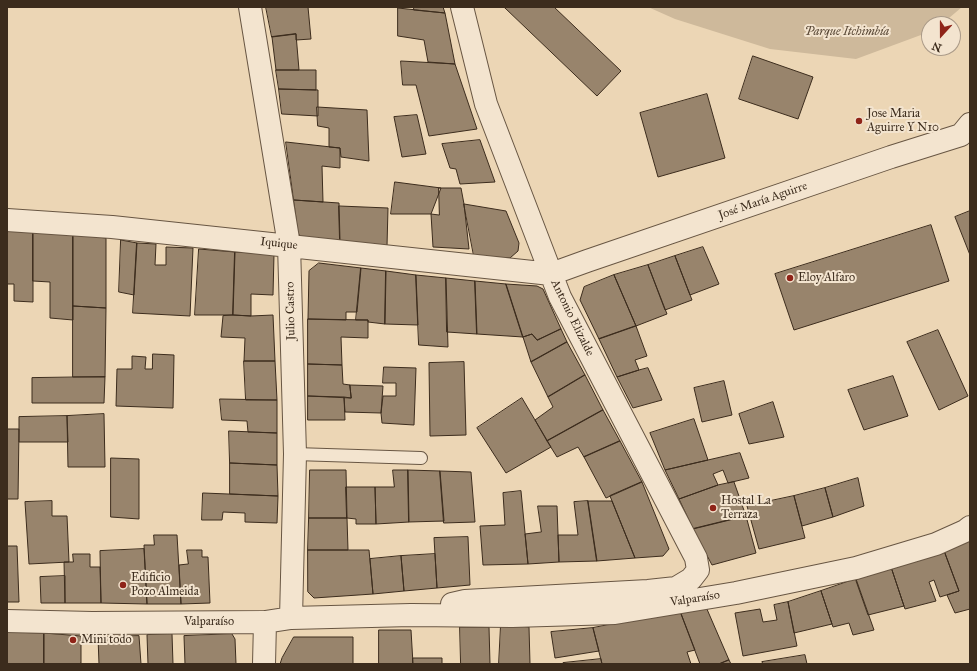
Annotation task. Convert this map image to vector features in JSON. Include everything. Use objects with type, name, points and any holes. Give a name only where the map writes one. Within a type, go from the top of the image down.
[{"type":"street","name":"Julio Castro","points":[[250,7],[289,245],[295,454],[291,618]]},
{"type":"street","name":"Antonio Elizalde","points":[[462,7],[486,104],[560,297],[696,558],[698,570]]},
{"type":"street","name":"José María Aguirre","points":[[551,274],[967,131]]},
{"type":"street","name":"Iquique","points":[[7,220],[112,227],[551,274]]},
{"type":"street","name":"Valparaíso","points":[[7,621],[92,623],[265,622],[291,618],[411,615],[512,616],[614,613],[736,593],[856,568],[936,544],[965,531],[970,527]]},
{"type":"street","name":"Valparaíso","points":[[411,615],[465,601],[640,592],[676,588],[691,579],[698,570]]},
{"type":"street","points":[[264,664],[265,622]]},
{"type":"lane","points":[[295,454],[421,458]]},
{"type":"green space","name":"Parque Itchimbía","points":[[648,7],[962,7],[951,16],[921,16],[921,35],[856,59],[770,49],[675,19]]},
{"type":"building","points":[[266,7],[308,7],[311,39],[296,40],[296,34],[272,37]]},
{"type":"building","points":[[414,7],[443,7],[445,13],[414,10]]},
{"type":"building","points":[[554,7],[621,71],[597,96],[505,8]]},
{"type":"building","points":[[398,8],[445,13],[455,64],[428,62],[424,40],[398,36]]},
{"type":"building","points":[[296,34],[299,70],[276,70],[272,37]]},
{"type":"building","points":[[753,56],[813,77],[798,119],[739,99]]},
{"type":"building","points":[[401,61],[455,64],[477,129],[429,136],[416,85],[403,85]]},
{"type":"building","points":[[276,70],[316,70],[316,90],[279,89]]},
{"type":"building","points":[[279,89],[318,90],[318,116],[282,114]]},
{"type":"building","points":[[707,94],[725,158],[658,177],[640,113]]},
{"type":"building","points":[[317,107],[367,110],[369,161],[341,157],[340,148],[329,147],[329,128],[318,126]]},
{"type":"building","points":[[417,115],[426,154],[402,157],[394,117]]},
{"type":"building","points":[[480,140],[495,182],[460,184],[456,169],[450,168],[442,144]]},
{"type":"building","points":[[286,142],[340,148],[340,168],[322,166],[323,202],[294,200]]},
{"type":"building","points":[[395,182],[441,188],[431,214],[391,214]]},
{"type":"building","points":[[439,188],[461,188],[469,249],[433,247],[431,214],[439,215]]},
{"type":"building","points":[[294,200],[339,203],[340,241],[301,238],[298,233]]},
{"type":"building","points":[[464,204],[506,211],[519,243],[518,251],[510,258],[474,256]]},
{"type":"building","points":[[339,206],[388,208],[387,246],[340,241]]},
{"type":"building","points":[[970,211],[970,255],[955,217]]},
{"type":"building","points":[[931,225],[949,281],[794,330],[775,274]]},
{"type":"building","points":[[7,227],[33,231],[33,302],[14,301],[14,284],[7,284]]},
{"type":"building","points":[[33,231],[73,234],[73,320],[50,318],[50,282],[33,281]]},
{"type":"building","points":[[73,234],[106,238],[106,308],[73,306]]},
{"type":"building","points":[[121,240],[137,243],[134,295],[119,292]]},
{"type":"building","points":[[137,243],[156,244],[155,265],[166,265],[166,247],[193,248],[190,316],[133,313]]},
{"type":"building","points":[[703,247],[719,284],[690,295],[675,256]]},
{"type":"building","points":[[199,249],[235,252],[233,315],[195,315]]},
{"type":"building","points":[[235,252],[274,254],[273,295],[251,294],[251,316],[233,315]]},
{"type":"building","points":[[675,256],[692,300],[665,310],[648,265]]},
{"type":"building","points":[[319,263],[361,268],[357,312],[346,312],[346,320],[308,319],[309,271]]},
{"type":"building","points":[[648,265],[667,314],[636,326],[614,275]]},
{"type":"building","points":[[361,268],[386,271],[385,324],[368,322],[368,320],[356,320]]},
{"type":"building","points":[[386,271],[416,275],[418,325],[385,324]]},
{"type":"building","points":[[416,275],[446,278],[448,347],[419,345]]},
{"type":"building","points":[[614,275],[636,326],[599,339],[580,300],[584,287]]},
{"type":"building","points":[[446,278],[475,281],[477,334],[447,332]]},
{"type":"building","points":[[475,281],[506,284],[523,337],[477,334]]},
{"type":"building","points":[[506,284],[537,286],[543,289],[561,329],[537,340],[532,334],[523,337]]},
{"type":"building","points":[[73,306],[106,308],[105,377],[73,377]]},
{"type":"building","points":[[273,315],[275,361],[244,361],[245,338],[221,337],[223,316]]},
{"type":"building","points":[[308,319],[368,320],[368,338],[341,337],[342,365],[308,364]]},
{"type":"building","points":[[636,326],[647,356],[635,360],[639,370],[617,377],[599,339]]},
{"type":"building","points":[[561,329],[567,342],[531,362],[523,337],[532,334],[537,340]]},
{"type":"building","points":[[938,330],[968,396],[939,410],[907,342]]},
{"type":"building","points":[[567,342],[585,375],[548,397],[531,362]]},
{"type":"building","points":[[153,354],[174,355],[173,408],[116,406],[117,369],[132,369],[132,356],[146,357],[145,369],[152,369]]},
{"type":"building","points":[[244,361],[275,361],[277,400],[246,400]]},
{"type":"building","points":[[464,362],[466,435],[430,436],[429,363]]},
{"type":"building","points":[[308,364],[342,365],[343,384],[350,385],[351,398],[308,396]]},
{"type":"building","points":[[384,367],[416,368],[414,425],[382,423],[381,413],[383,396],[396,396],[396,383],[383,383]]},
{"type":"building","points":[[648,368],[662,400],[633,408],[617,377]]},
{"type":"building","points":[[585,375],[603,410],[547,441],[535,420],[553,407],[548,397]]},
{"type":"building","points":[[893,376],[908,416],[864,430],[848,390]]},
{"type":"building","points":[[105,377],[104,403],[32,403],[32,378]]},
{"type":"building","points":[[724,381],[732,415],[702,422],[694,388]]},
{"type":"building","points":[[350,385],[383,386],[381,413],[345,412],[344,397],[351,398]]},
{"type":"building","points":[[308,396],[344,397],[345,420],[308,420]]},
{"type":"building","points":[[522,398],[551,447],[506,473],[477,428]]},
{"type":"building","points":[[220,399],[277,400],[277,433],[248,432],[247,421],[222,420]]},
{"type":"building","points":[[773,402],[784,437],[749,444],[739,414]]},
{"type":"building","points":[[603,410],[620,441],[584,457],[578,447],[557,457],[547,441]]},
{"type":"building","points":[[104,414],[105,467],[68,467],[67,416]]},
{"type":"building","points":[[67,416],[68,442],[19,442],[19,417]]},
{"type":"building","points":[[694,419],[708,460],[665,470],[650,433]]},
{"type":"building","points":[[7,429],[19,429],[18,499],[7,499]]},
{"type":"building","points":[[229,431],[277,433],[277,465],[230,463]]},
{"type":"building","points":[[620,441],[642,482],[606,498],[584,457]]},
{"type":"building","points":[[740,453],[749,478],[728,483],[723,470],[713,474],[718,485],[679,499],[665,470],[708,460]]},
{"type":"building","points":[[111,458],[139,459],[139,519],[111,517]]},
{"type":"building","points":[[230,463],[277,465],[278,496],[230,494]]},
{"type":"building","points":[[310,470],[346,470],[347,518],[309,518]]},
{"type":"building","points":[[393,470],[408,470],[409,522],[376,524],[375,487],[394,487]]},
{"type":"building","points":[[408,470],[440,471],[444,521],[409,522]]},
{"type":"building","points":[[440,471],[471,472],[475,522],[444,523]]},
{"type":"building","points":[[858,478],[864,506],[833,517],[825,488]]},
{"type":"building","points":[[642,482],[669,549],[663,556],[635,558],[610,496]]},
{"type":"building","name":"Hostal La Terraza","points":[[734,482],[746,516],[693,529],[679,499],[718,485]]},
{"type":"building","points":[[346,487],[375,487],[376,524],[356,524],[356,519],[347,518]]},
{"type":"building","points":[[825,488],[833,517],[802,526],[794,496]]},
{"type":"building","points":[[521,491],[528,564],[483,565],[480,526],[505,525],[503,493]]},
{"type":"building","points":[[203,493],[278,496],[277,523],[245,522],[245,513],[223,512],[222,520],[202,520]]},
{"type":"building","points":[[794,496],[805,538],[759,549],[747,506]]},
{"type":"building","points":[[52,501],[52,516],[67,516],[69,562],[29,564],[25,502]]},
{"type":"building","points":[[588,501],[612,501],[635,558],[597,561]]},
{"type":"building","points":[[588,501],[597,561],[559,562],[558,535],[578,535],[574,502]]},
{"type":"building","points":[[538,506],[557,506],[559,562],[528,564],[525,534],[541,532]]},
{"type":"building","points":[[746,516],[756,553],[712,565],[693,529]]},
{"type":"building","points":[[309,518],[347,518],[348,550],[308,550]]},
{"type":"building","points":[[154,535],[177,535],[181,604],[147,604],[144,545],[154,545]]},
{"type":"building","points":[[468,537],[470,585],[437,588],[434,538]]},
{"type":"building","points":[[970,538],[970,609],[955,613],[947,595],[959,591],[943,548]]},
{"type":"building","points":[[7,546],[17,546],[19,602],[7,602]]},
{"type":"building","points":[[943,548],[959,591],[940,597],[934,580],[929,582],[936,601],[905,609],[890,564]]},
{"type":"building","name":"Edificio Pozo Almeida","points":[[144,549],[147,604],[101,603],[100,551]]},
{"type":"building","points":[[187,550],[202,550],[202,557],[208,557],[210,603],[181,604],[179,565],[188,564]]},
{"type":"building","points":[[308,550],[369,550],[373,594],[314,598],[308,592]]},
{"type":"building","points":[[73,554],[90,554],[90,567],[100,567],[101,603],[65,603],[64,562],[73,562]]},
{"type":"building","points":[[435,554],[437,588],[404,591],[401,556]]},
{"type":"building","points":[[401,556],[404,591],[373,594],[370,559]]},
{"type":"building","points":[[890,564],[904,606],[868,615],[854,575]]},
{"type":"building","points":[[65,576],[65,603],[41,603],[40,577]]},
{"type":"building","points":[[856,579],[874,630],[853,635],[849,623],[833,627],[821,591]]},
{"type":"building","points":[[821,591],[832,624],[794,633],[788,602]]},
{"type":"building","points":[[703,600],[729,660],[719,664],[700,664],[678,606]]},
{"type":"building","points":[[788,602],[797,646],[743,656],[735,613],[760,609],[763,622],[777,620],[774,605]]},
{"type":"building","points":[[680,611],[695,650],[687,652],[691,664],[602,664],[593,628]]},
{"type":"building","points":[[501,624],[529,627],[530,664],[499,664]]},
{"type":"building","points":[[460,627],[489,627],[490,664],[461,664]]},
{"type":"building","points":[[593,628],[599,651],[555,658],[551,632]]},
{"type":"building","points":[[379,630],[411,630],[413,664],[379,664]]},
{"type":"building","points":[[7,632],[44,633],[44,664],[7,664]]},
{"type":"building","points":[[44,633],[81,636],[81,663],[44,664]]},
{"type":"building","points":[[172,634],[173,664],[148,664],[147,635]]},
{"type":"building","points":[[232,634],[235,639],[236,664],[185,664],[184,636]]},
{"type":"building","points":[[139,636],[141,664],[99,664],[98,637]]},
{"type":"building","points":[[294,637],[353,637],[353,664],[280,664]]},
{"type":"building","points":[[805,655],[807,664],[763,664],[762,662]]},
{"type":"building","points":[[413,658],[442,658],[442,664],[413,664]]},
{"type":"building","points":[[601,659],[602,664],[563,664],[563,663]]},
{"type":"building","points":[[729,660],[731,664],[719,664]]},
{"type":"place","name":"Jose Maria Aguirre Y N10","points":[[859,121]]},
{"type":"place","name":"Eloy Alfaro","points":[[790,278]]},
{"type":"place","name":"Hostal La Terraza","points":[[713,508]]},
{"type":"place","name":"Edificio Pozo Almeida","points":[[123,585]]},
{"type":"place","name":"Mini todo","points":[[73,640]]}]
